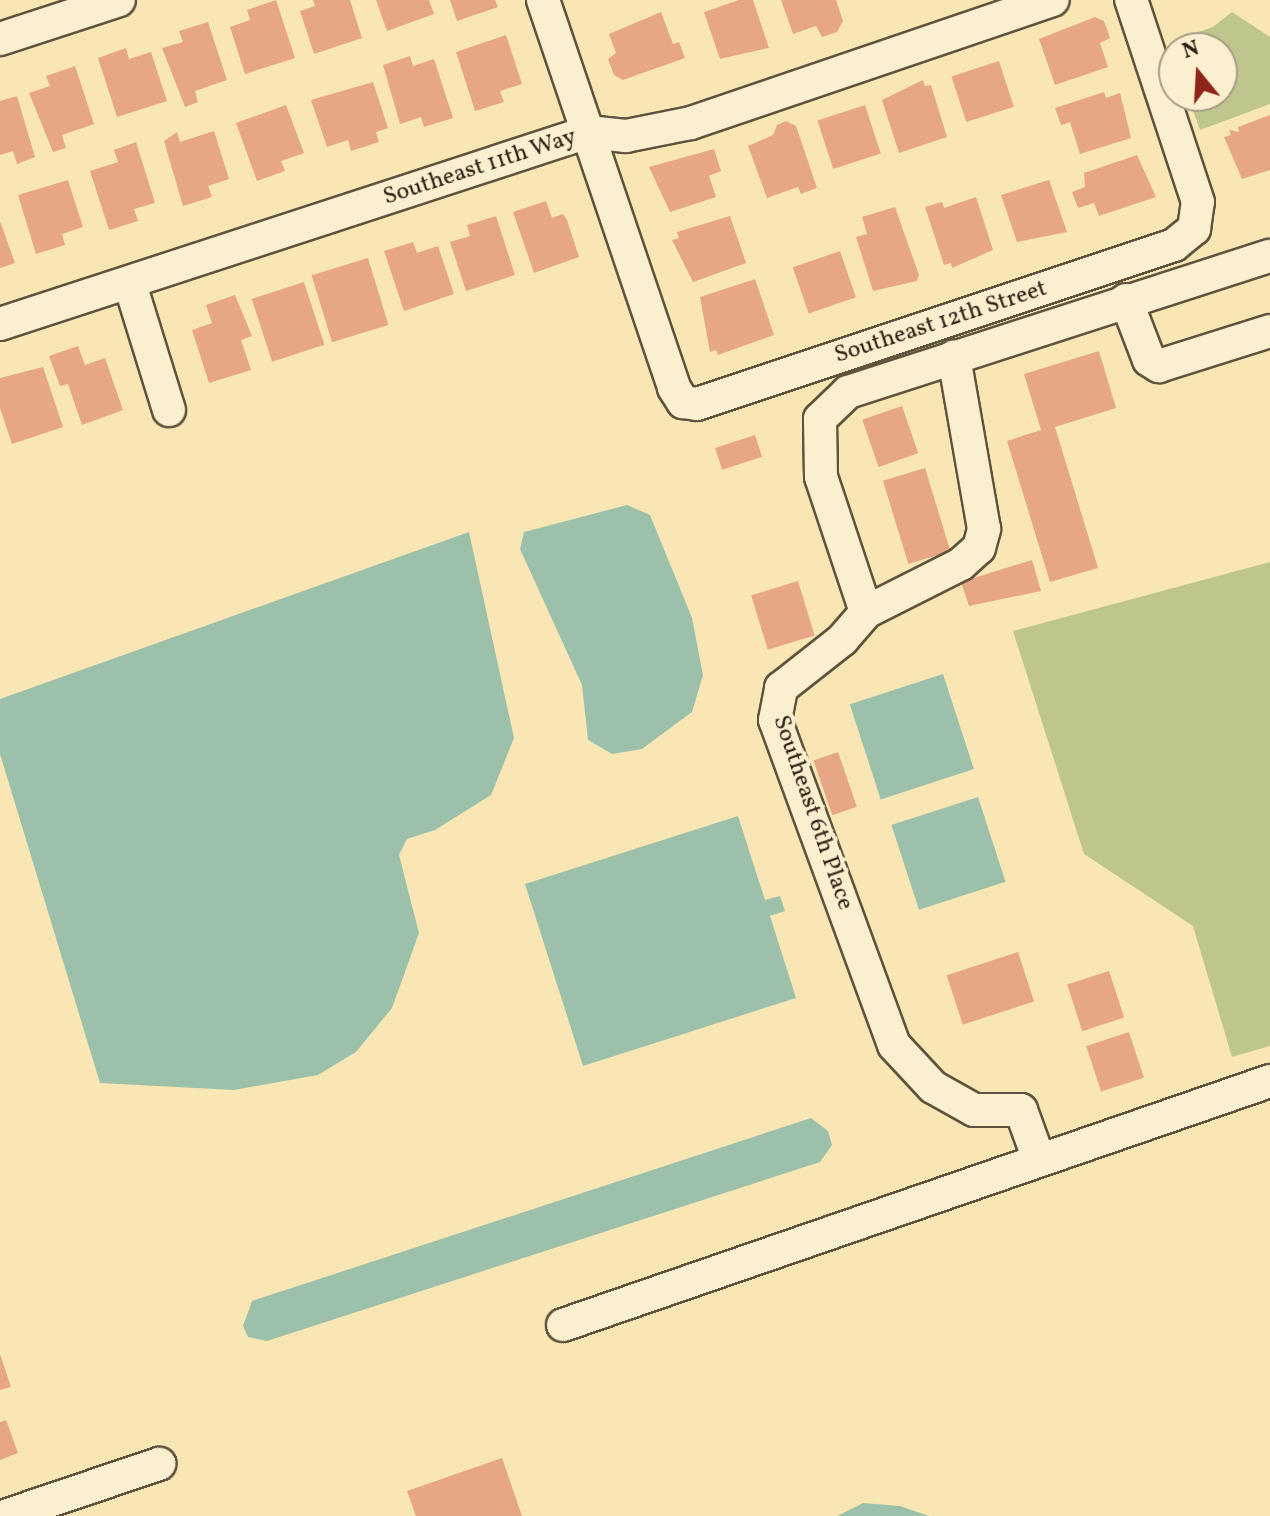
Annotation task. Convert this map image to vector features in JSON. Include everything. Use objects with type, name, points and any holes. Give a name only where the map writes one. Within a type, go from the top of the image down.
[{"type":"street","points":[[0,39],[119,0]]},
{"type":"street","points":[[543,0],[588,132]]},
{"type":"street","name":"Southeast 11th Way","points":[[0,324],[588,132],[626,136],[691,123],[1053,0]]},
{"type":"street","name":"Southeast 12th Street","points":[[588,132],[683,402],[697,404],[1174,245],[1194,229],[1198,202],[1131,0]]},
{"type":"street","points":[[954,357],[984,529],[979,548],[961,564],[866,612],[821,477],[820,419],[848,392],[1126,300],[1270,256]]},
{"type":"street","points":[[130,284],[169,410]]},
{"type":"street","points":[[1126,300],[1149,360],[1159,366],[1270,331]]},
{"type":"street","name":"Southeast 6th Place","points":[[866,612],[842,640],[781,688],[775,720],[894,1045],[933,1087],[974,1110],[1021,1110],[1039,1160]]},
{"type":"street","points":[[563,1325],[884,1219],[941,1192],[1270,1081]]},
{"type":"street","points":[[21,1513],[159,1464]]},
{"type":"green space","points":[[1232,12],[1270,37],[1270,104],[1200,130],[1194,112],[1238,112],[1238,32],[1198,32],[1213,27]]},
{"type":"green space","points":[[1270,562],[1270,1046],[1232,1057],[1193,926],[1084,854],[1013,631]]},
{"type":"shaded area","points":[[627,505],[650,515],[692,618],[703,675],[692,712],[642,749],[612,754],[588,740],[582,685],[520,549],[524,532]]},
{"type":"shaded area","points":[[469,532],[514,738],[491,795],[435,830],[407,839],[399,855],[419,933],[392,1008],[356,1052],[318,1075],[234,1090],[100,1083],[0,754],[0,699]]},
{"type":"shaded area","points":[[943,674],[974,769],[881,799],[850,704]]},
{"type":"shaded area","points":[[978,797],[1006,882],[919,910],[891,825]]},
{"type":"shaded area","points":[[738,816],[765,900],[780,896],[785,911],[770,916],[796,998],[583,1066],[525,884]]},
{"type":"shaded area","points":[[811,1118],[828,1131],[832,1145],[820,1162],[267,1341],[248,1337],[243,1326],[252,1301]]},
{"type":"shaded area","points":[[863,1503],[900,1506],[929,1516],[837,1516]]},
{"type":"building","points":[[276,0],[295,58],[245,74],[230,27],[250,20],[247,10]]},
{"type":"building","points":[[313,0],[350,0],[362,38],[314,54],[300,11],[315,6]]},
{"type":"building","points":[[376,0],[429,0],[434,14],[387,31]]},
{"type":"building","points":[[450,0],[495,0],[498,7],[457,21]]},
{"type":"building","points":[[739,0],[753,0],[769,48],[720,59],[704,12]]},
{"type":"building","points":[[781,0],[836,0],[843,21],[837,32],[822,37],[816,26],[793,34]]},
{"type":"building","points":[[661,12],[673,44],[679,42],[685,58],[623,80],[614,75],[608,59],[616,53],[609,34]]},
{"type":"building","points":[[1095,17],[1104,21],[1110,38],[1100,43],[1108,67],[1055,85],[1039,39]]},
{"type":"building","points":[[208,22],[227,80],[195,91],[198,102],[185,107],[162,48],[183,42],[179,31]]},
{"type":"building","points":[[506,35],[522,84],[500,91],[504,102],[475,111],[456,52]]},
{"type":"building","points":[[126,48],[129,59],[151,52],[167,101],[117,117],[98,58]]},
{"type":"building","points":[[410,56],[413,66],[434,59],[453,118],[424,127],[421,117],[400,124],[383,65]]},
{"type":"building","points":[[999,61],[1014,107],[966,122],[951,76]]},
{"type":"building","points":[[75,66],[94,124],[62,135],[66,148],[53,152],[29,93],[50,86],[46,76]]},
{"type":"building","points":[[923,80],[925,86],[931,85],[947,137],[899,153],[882,100]]},
{"type":"building","points":[[373,82],[388,128],[376,132],[379,142],[351,151],[348,140],[327,147],[311,100]]},
{"type":"building","points":[[1104,92],[1106,98],[1120,93],[1131,138],[1080,154],[1070,122],[1061,125],[1055,108]]},
{"type":"building","points":[[17,96],[35,157],[17,164],[13,151],[0,155],[0,101]]},
{"type":"building","points":[[286,105],[304,153],[281,161],[285,171],[257,181],[236,123]]},
{"type":"building","points":[[865,105],[881,154],[833,169],[817,120]]},
{"type":"building","points":[[1270,115],[1270,170],[1242,179],[1224,137],[1231,135],[1229,130],[1239,132],[1238,127]]},
{"type":"building","points":[[786,121],[796,126],[817,188],[801,194],[798,187],[767,198],[748,146],[773,135],[777,125]]},
{"type":"building","points":[[214,131],[229,179],[208,186],[212,197],[183,206],[164,141],[177,132],[180,142]]},
{"type":"building","points":[[136,142],[155,203],[134,209],[138,221],[109,230],[90,171],[118,162],[114,150]]},
{"type":"building","points":[[714,149],[721,171],[709,176],[716,197],[670,212],[649,167]]},
{"type":"building","points":[[1137,155],[1156,197],[1099,216],[1094,203],[1078,208],[1072,192],[1085,187],[1084,173]]},
{"type":"building","points":[[68,180],[83,227],[62,234],[65,245],[36,254],[18,195]]},
{"type":"building","points":[[1049,180],[1067,232],[1017,242],[1001,195]]},
{"type":"building","points":[[976,197],[993,250],[952,268],[951,263],[944,265],[925,207],[942,202],[944,208]]},
{"type":"building","points":[[546,201],[552,218],[563,214],[567,220],[579,257],[534,273],[513,212]]},
{"type":"building","points":[[895,207],[919,275],[917,281],[873,291],[856,237],[867,234],[862,217]]},
{"type":"building","points":[[496,216],[515,275],[466,291],[450,242],[470,236],[467,225]]},
{"type":"building","points":[[730,216],[746,263],[693,282],[672,240],[679,238],[677,232]]},
{"type":"building","points":[[0,221],[15,263],[0,268]]},
{"type":"building","points":[[413,242],[417,253],[438,246],[454,294],[404,311],[384,251]]},
{"type":"building","points":[[840,251],[856,297],[809,314],[793,267]]},
{"type":"building","points":[[368,258],[388,325],[332,342],[312,275]]},
{"type":"building","points":[[755,279],[774,335],[718,355],[716,350],[710,352],[700,297]]},
{"type":"building","points":[[304,282],[324,345],[272,362],[252,299]]},
{"type":"building","points":[[235,295],[252,336],[241,340],[251,370],[209,383],[192,330],[212,323],[206,305]]},
{"type":"building","points":[[78,346],[85,365],[105,358],[123,410],[82,425],[68,384],[60,386],[49,356]]},
{"type":"building","points":[[1099,351],[1116,408],[1055,427],[1098,568],[1050,582],[1007,441],[1041,430],[1024,374]]},
{"type":"building","points":[[43,367],[63,427],[12,444],[0,408],[0,378]]},
{"type":"building","points":[[902,406],[918,453],[879,467],[862,420]]},
{"type":"building","points":[[755,435],[762,457],[722,470],[715,448]]},
{"type":"building","points":[[925,468],[950,551],[908,564],[883,481]]},
{"type":"building","points":[[1032,560],[1041,591],[969,606],[961,582]]},
{"type":"building","points":[[798,581],[815,636],[768,650],[751,595]]},
{"type":"building","points":[[838,752],[857,807],[832,815],[813,760]]},
{"type":"building","points":[[1018,952],[1034,1001],[963,1025],[947,975]]},
{"type":"building","points":[[1109,971],[1124,1018],[1082,1031],[1067,985]]},
{"type":"building","points":[[1129,1032],[1144,1078],[1101,1092],[1086,1046]]},
{"type":"building","points":[[0,1354],[11,1387],[0,1390]]},
{"type":"building","points":[[6,1420],[18,1453],[0,1460],[0,1422]]},
{"type":"building","points":[[502,1458],[522,1516],[416,1516],[407,1491]]}]
